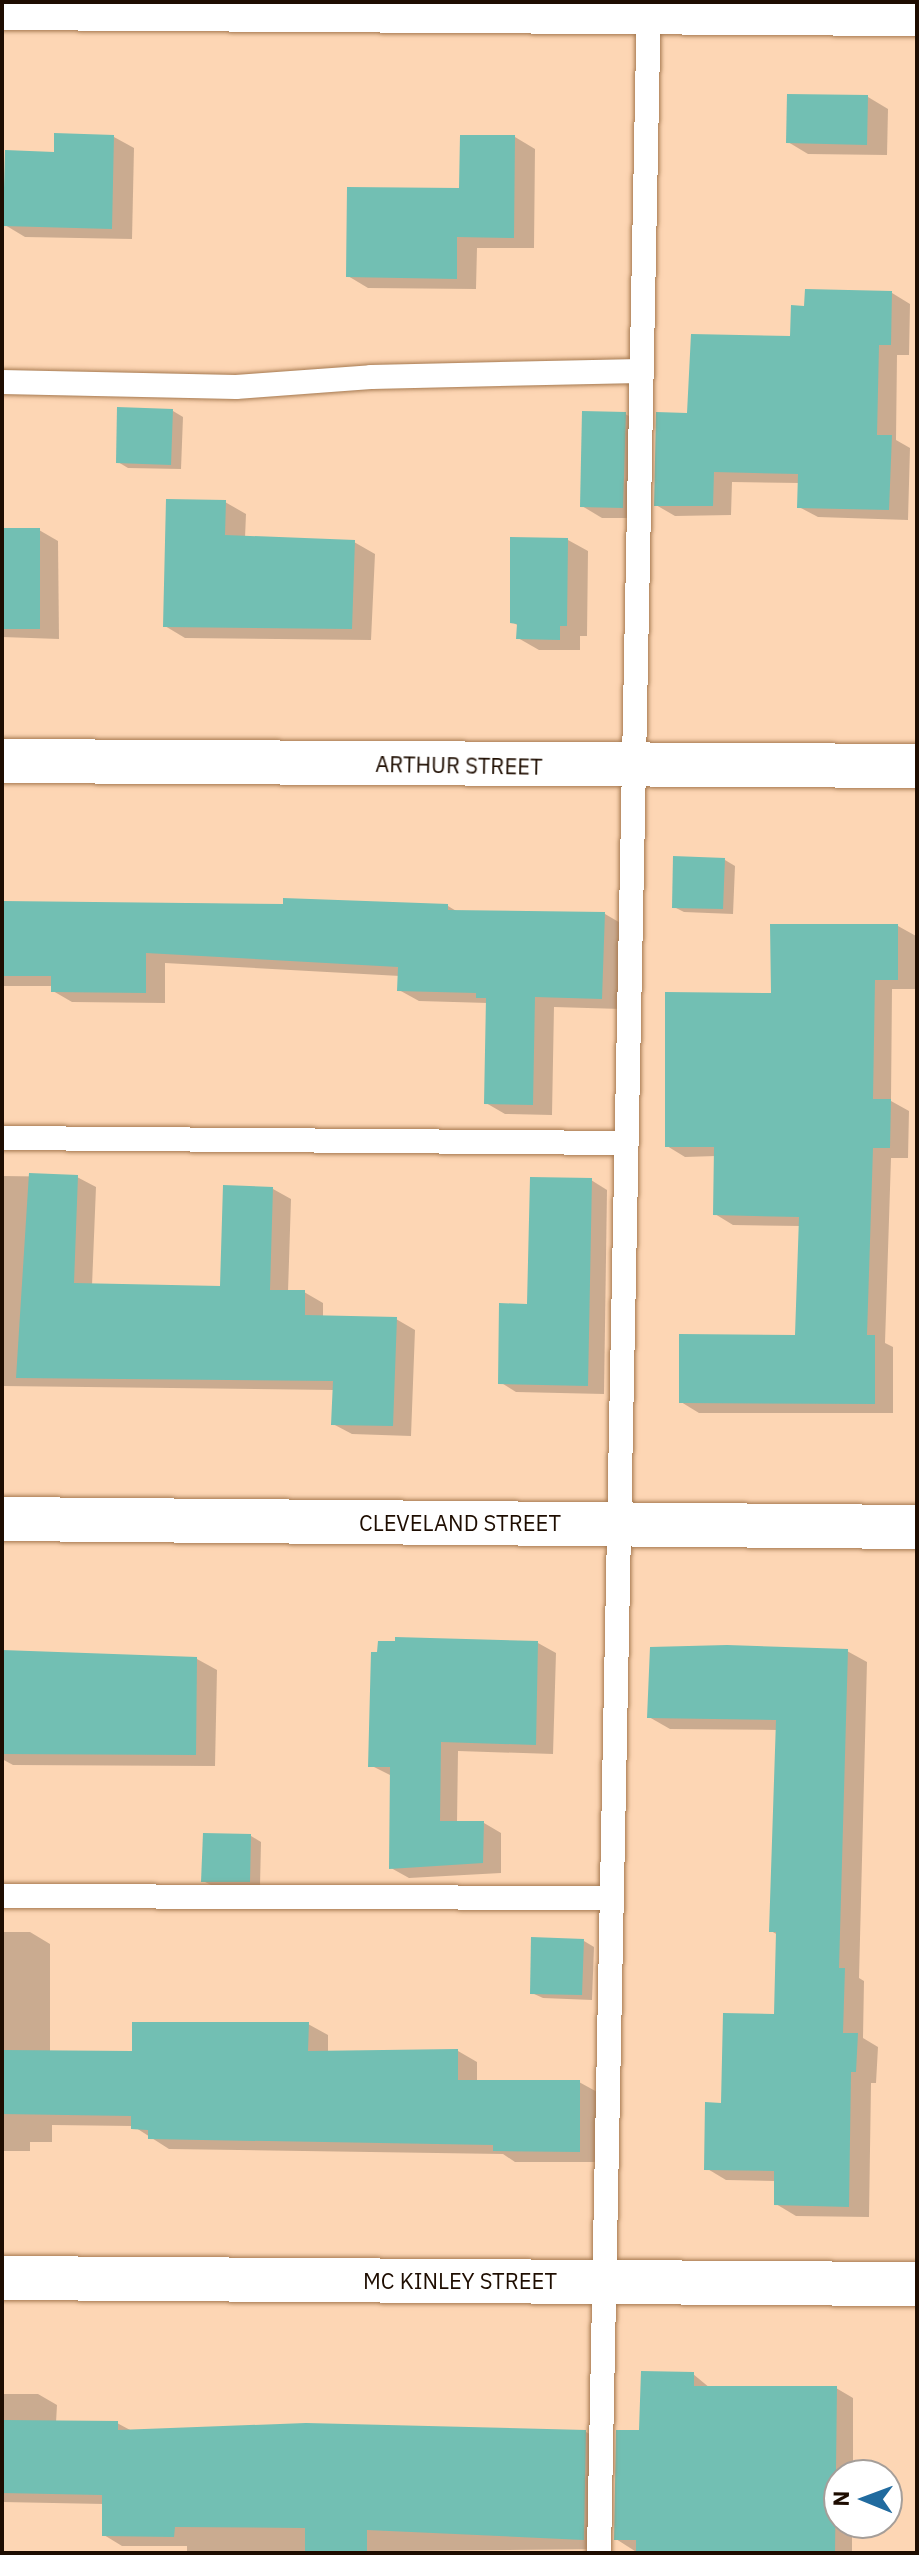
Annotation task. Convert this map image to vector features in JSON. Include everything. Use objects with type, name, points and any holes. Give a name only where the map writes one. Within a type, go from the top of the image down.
[{"type":"street","points":[[2,8],[648,7],[917,14]]},
{"type":"street","name":"ARTHUR STREET","points":[[2,761],[633,767],[917,766]]},
{"type":"street","name":"CLEVELAND STREET","points":[[2,1519],[917,1527]]},
{"type":"street","name":"MC KINLEY STREET","points":[[2,2278],[917,2284]]},
{"type":"lane","points":[[599,2553],[648,7]]},
{"type":"lane","points":[[2,382],[236,387],[371,377],[640,371]]},
{"type":"lane","points":[[2,1138],[626,1143]]},
{"type":"lane","points":[[2,1896],[612,1898]]},
{"type":"building","points":[[787,94],[868,95],[867,145],[786,143]]},
{"type":"building","points":[[54,133],[114,135],[112,229],[3,226],[5,150],[54,152]]},
{"type":"building","points":[[460,135],[515,135],[514,238],[457,237],[457,279],[346,277],[347,187],[459,188]]},
{"type":"building","points":[[805,289],[892,291],[891,345],[879,345],[877,435],[892,435],[889,510],[797,508],[798,474],[714,472],[713,506],[654,506],[656,412],[687,413],[691,334],[790,336],[791,305],[804,306]]},
{"type":"building","points":[[117,407],[173,409],[171,465],[116,463]]},
{"type":"building","points":[[582,411],[626,412],[623,508],[580,507]]},
{"type":"building","points":[[166,499],[226,500],[225,535],[355,540],[352,629],[163,627]]},
{"type":"building","points":[[2,528],[40,528],[40,629],[2,629]]},
{"type":"building","points":[[510,537],[568,538],[567,626],[560,626],[560,640],[516,639],[517,624],[510,623]]},
{"type":"building","points":[[673,856],[725,858],[723,909],[672,908]]},
{"type":"building","points":[[283,898],[448,904],[448,910],[605,912],[602,999],[535,997],[533,1105],[484,1104],[486,998],[476,998],[476,993],[397,991],[398,967],[146,953],[146,993],[51,992],[51,976],[2,976],[2,901],[283,904]]},
{"type":"building","points":[[770,924],[898,924],[898,980],[875,980],[873,1099],[891,1099],[890,1148],[873,1148],[867,1335],[875,1335],[875,1404],[679,1403],[679,1334],[795,1335],[799,1217],[713,1215],[714,1147],[665,1147],[665,992],[771,993]]},
{"type":"building","points":[[29,1173],[78,1175],[74,1283],[220,1286],[223,1185],[273,1187],[270,1290],[305,1290],[305,1315],[397,1317],[393,1426],[331,1425],[333,1381],[16,1378]]},
{"type":"building","points":[[530,1177],[592,1178],[588,1386],[498,1384],[499,1303],[527,1304]]},
{"type":"building","points":[[395,1637],[538,1641],[536,1745],[441,1742],[440,1821],[484,1821],[483,1863],[389,1869],[390,1767],[368,1767],[371,1652],[377,1652],[378,1641],[395,1641]]},
{"type":"building","points":[[727,1645],[848,1649],[839,1968],[845,1968],[843,2033],[858,2033],[856,2072],[851,2072],[849,2207],[774,2205],[774,2171],[704,2170],[705,2102],[721,2103],[723,2013],[774,2014],[776,1932],[769,1932],[776,1720],[647,1718],[650,1647]]},
{"type":"building","points":[[2,1650],[197,1657],[196,1755],[2,1754]]},
{"type":"building","points":[[203,1833],[251,1834],[250,1882],[201,1882]]},
{"type":"building","points":[[531,1937],[584,1939],[582,1995],[530,1994]]},
{"type":"building","points":[[132,2022],[309,2022],[308,2051],[458,2049],[458,2080],[580,2080],[580,2152],[493,2151],[493,2145],[148,2139],[148,2130],[131,2129],[131,2116],[2,2114],[2,2050],[132,2051]]},
{"type":"building","points":[[641,2371],[694,2372],[694,2386],[837,2386],[836,2459],[823,2459],[823,2539],[835,2539],[835,2553],[636,2553],[636,2540],[614,2540],[616,2430],[639,2430]]},
{"type":"building","points":[[2,2420],[118,2421],[118,2430],[306,2423],[586,2430],[584,2540],[367,2530],[367,2553],[305,2553],[305,2528],[175,2527],[174,2537],[102,2536],[102,2495],[2,2493]]}]
